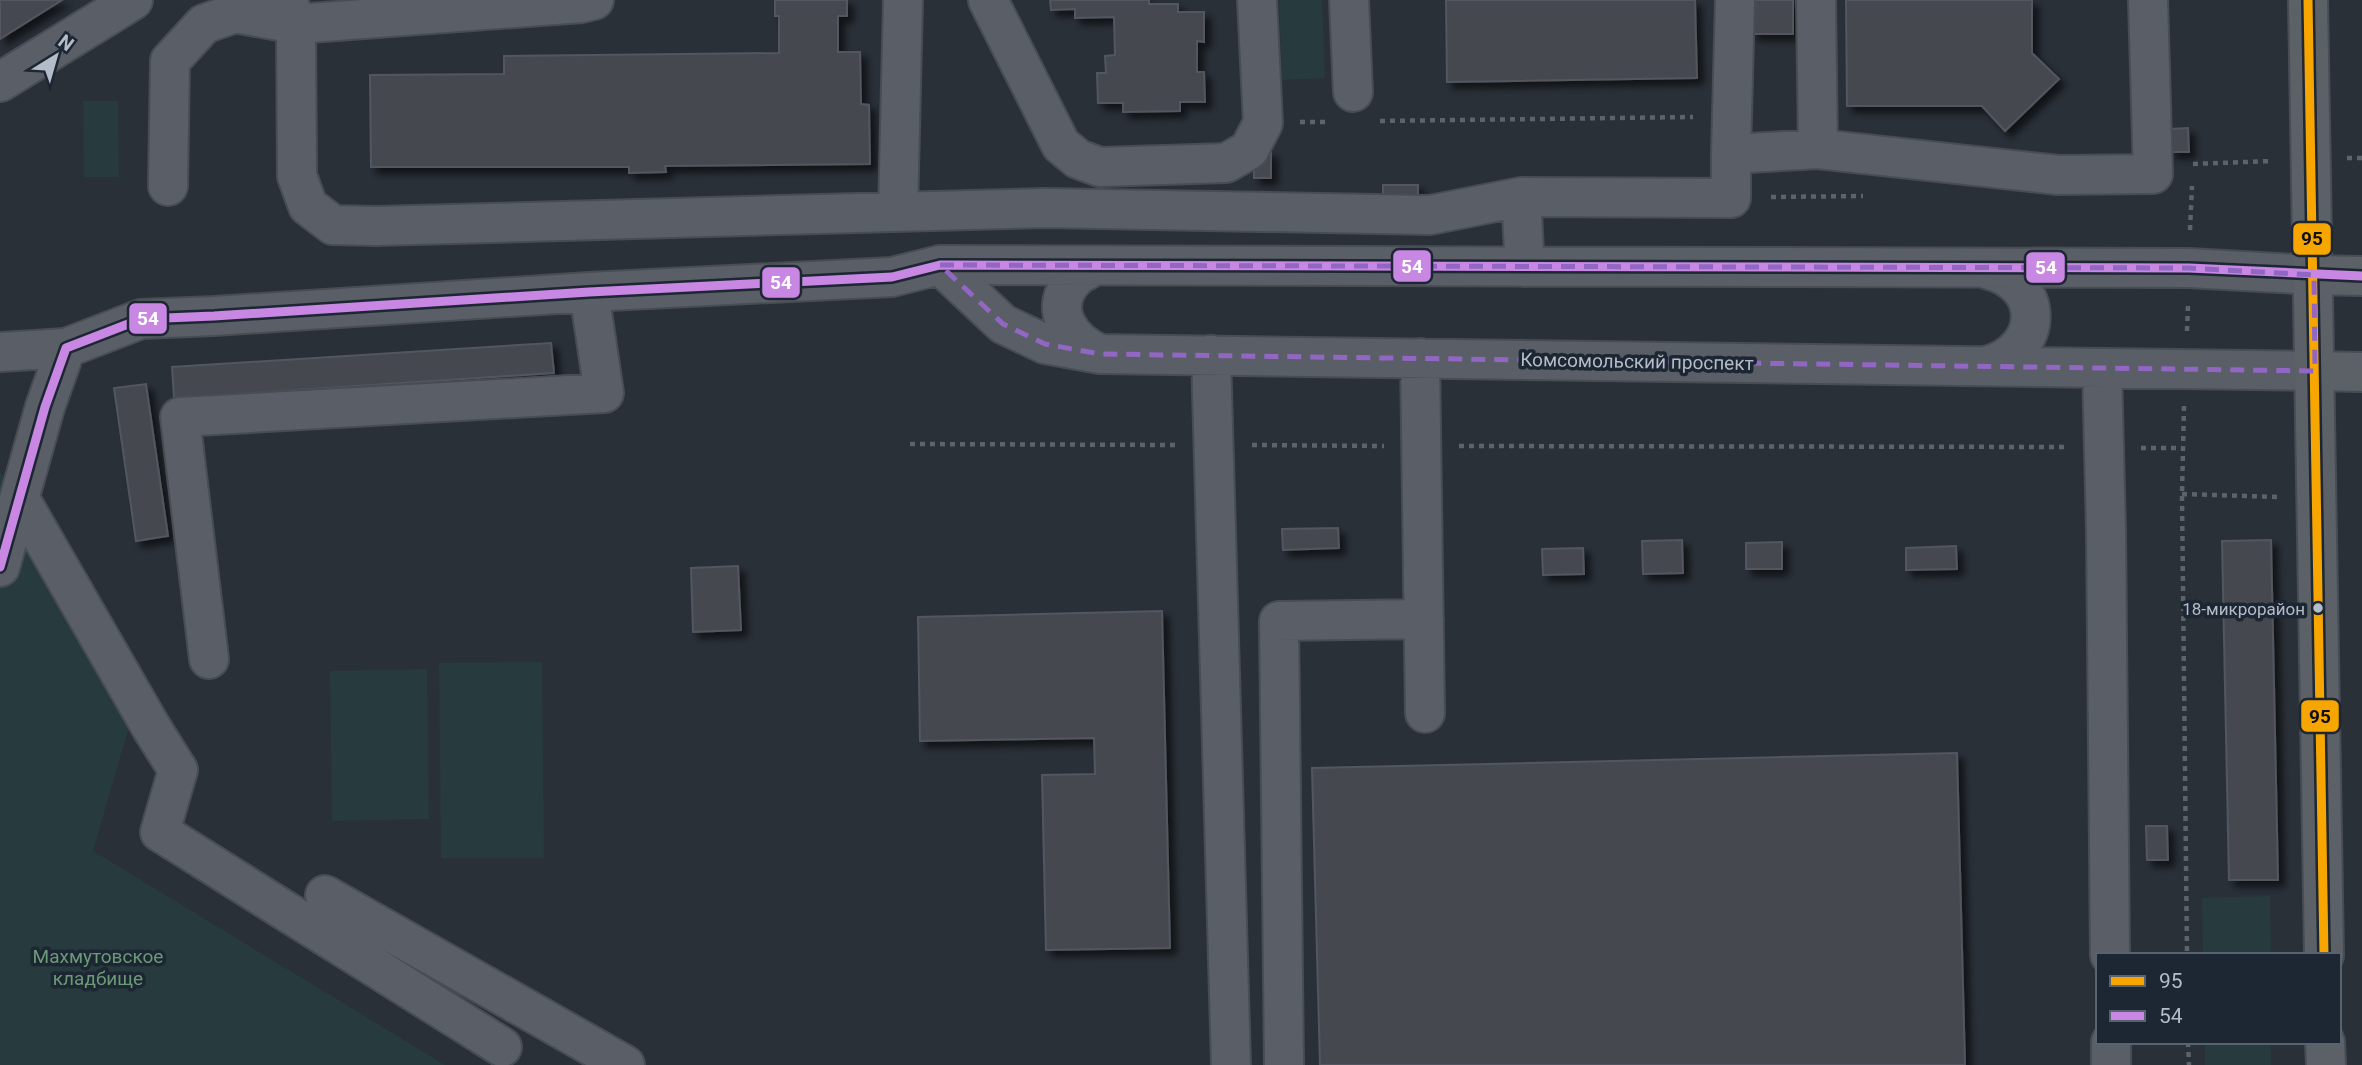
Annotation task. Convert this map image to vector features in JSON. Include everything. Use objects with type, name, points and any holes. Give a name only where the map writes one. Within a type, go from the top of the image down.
[{"type":"main road","points":[[2308,0],[2324,953]]},
{"type":"main road","points":[[2314,275],[2362,276]]},
{"type":"main road","name":"Комсомольский проспект","points":[[2315,371],[2362,372]]},
{"type":"main road","points":[[2325,1044],[2326,1065]]},
{"type":"street","points":[[0,82],[132,0]]},
{"type":"street","points":[[168,186],[170,61],[204,24],[235,13],[582,3],[594,0]]},
{"type":"street","points":[[898,212],[903,0]]},
{"type":"street","points":[[988,0],[1061,145],[1078,159],[1100,167],[1226,163],[1249,150],[1263,123],[1257,0]]},
{"type":"street","points":[[1349,0],[1353,92]]},
{"type":"street","points":[[292,12],[297,176],[308,206],[333,225],[376,226],[1045,208],[1430,215],[1521,197],[1731,198],[1735,0]]},
{"type":"street","points":[[1816,0],[1818,149]]},
{"type":"street","points":[[1731,154],[1818,149],[2058,175],[2153,174],[2148,0]]},
{"type":"street","points":[[1521,197],[1525,267]]},
{"type":"street","points":[[1045,208],[1109,266]]},
{"type":"street","points":[[0,352],[66,348],[141,318],[214,317],[589,292],[892,278],[940,265],[2189,268],[2314,275]]},
{"type":"street","name":"Комсомольский проспект","points":[[940,265],[1003,324],[1045,344],[1100,354],[2315,371]]},
{"type":"street","points":[[1100,354],[1074,338],[1066,326],[1063,310],[1068,288],[1076,277],[1109,266]]},
{"type":"street","points":[[1986,269],[2002,273],[2015,282],[2025,294],[2030,309],[2030,325],[2025,340],[2002,362],[1987,366]]},
{"type":"street","points":[[209,659],[180,417],[604,393],[589,292]]},
{"type":"street","points":[[0,567],[45,407],[66,348]]},
{"type":"street","points":[[1211,355],[1231,1065]]},
{"type":"street","points":[[1420,358],[1425,713]]},
{"type":"street","points":[[2102,368],[2110,953]]},
{"type":"street","points":[[20,499],[178,770],[160,832],[502,1047]]},
{"type":"street","points":[[1284,1065],[1279,621],[1424,620]]},
{"type":"street","points":[[325,895],[625,1065]]},
{"type":"street","points":[[2111,1044],[2111,1065]]},
{"type":"path","points":[[1410,121],[1733,116]]},
{"type":"path","points":[[910,444],[2182,448]]},
{"type":"path","points":[[2187,953],[2182,494],[2315,499]]},
{"type":"path","points":[[2188,1044],[2189,1065]]},
{"type":"highlighted area","points":[[940,265],[2189,268],[2314,275],[2315,371],[1100,354],[1045,344],[1003,324]]},
{"type":"green space","points":[[1279,0],[1322,0],[1325,78],[1282,80]]},
{"type":"green space","points":[[83,101],[118,101],[119,177],[84,177]]},
{"type":"green space","name":"Махмутовское кладбище","points":[[0,471],[137,699],[93,851],[445,1065],[0,1065]]},
{"type":"green space","points":[[542,662],[544,858],[441,858],[439,663]]},
{"type":"green space","points":[[427,669],[429,819],[332,821],[330,671]]},
{"type":"green space","points":[[2270,896],[2271,953],[2203,953],[2202,898]]},
{"type":"green space","points":[[2205,1044],[2271,1044],[2271,1065],[2205,1065]]},
{"type":"building","points":[[0,0],[62,0],[0,39]]},
{"type":"building","points":[[775,0],[847,0],[847,16],[838,16],[838,52],[860,52],[861,104],[869,105],[870,164],[665,166],[666,172],[629,173],[629,167],[371,167],[370,75],[504,74],[504,56],[779,53],[779,16],[775,16]]},
{"type":"building","points":[[1050,0],[1149,0],[1149,4],[1178,4],[1178,12],[1204,12],[1204,42],[1197,41],[1197,72],[1204,72],[1205,102],[1180,102],[1180,111],[1123,112],[1123,103],[1098,103],[1097,73],[1106,73],[1105,56],[1115,55],[1114,17],[1075,18],[1075,9],[1051,10]]},
{"type":"building","points":[[1446,0],[1695,0],[1697,78],[1447,82]]},
{"type":"building","points":[[1751,0],[1793,0],[1793,34],[1752,34]]},
{"type":"building","points":[[1846,0],[2032,0],[2032,53],[2059,79],[2005,131],[1982,106],[1847,106]]},
{"type":"building","points":[[2188,128],[2189,152],[2170,152],[2170,129]]},
{"type":"building","points":[[1254,152],[1271,152],[1271,178],[1254,178]]},
{"type":"building","points":[[1383,185],[1418,185],[1418,203],[1383,204]]},
{"type":"building","points":[[551,343],[554,373],[174,398],[172,367]]},
{"type":"building","points":[[146,384],[168,536],[136,541],[114,388]]},
{"type":"building","points":[[1338,528],[1339,548],[1283,550],[1282,529]]},
{"type":"building","points":[[1682,540],[1683,573],[1643,574],[1642,541]]},
{"type":"building","points":[[2271,540],[2278,880],[2229,880],[2222,541]]},
{"type":"building","points":[[1782,542],[1782,569],[1746,569],[1746,543]]},
{"type":"building","points":[[1956,546],[1957,569],[1906,570],[1906,548]]},
{"type":"building","points":[[1583,548],[1584,574],[1543,575],[1542,549]]},
{"type":"building","points":[[738,566],[741,630],[693,632],[691,568]]},
{"type":"building","points":[[1162,611],[1170,948],[1046,950],[1042,775],[1095,774],[1094,738],[920,741],[918,617]]},
{"type":"building","points":[[1957,753],[1965,1065],[1320,1065],[1312,768]]},
{"type":"building","points":[[2146,826],[2167,826],[2168,860],[2147,860]]},
{"type":"transit line","name":"95","points":[[2308,0],[2324,953]]},
{"type":"transit line","name":"54","points":[[0,567],[45,407],[66,348],[141,319],[892,277],[940,265],[2189,268],[2362,276]]},
{"type":"place","name":"18-микрорайон","points":[[2318,608]]}]
